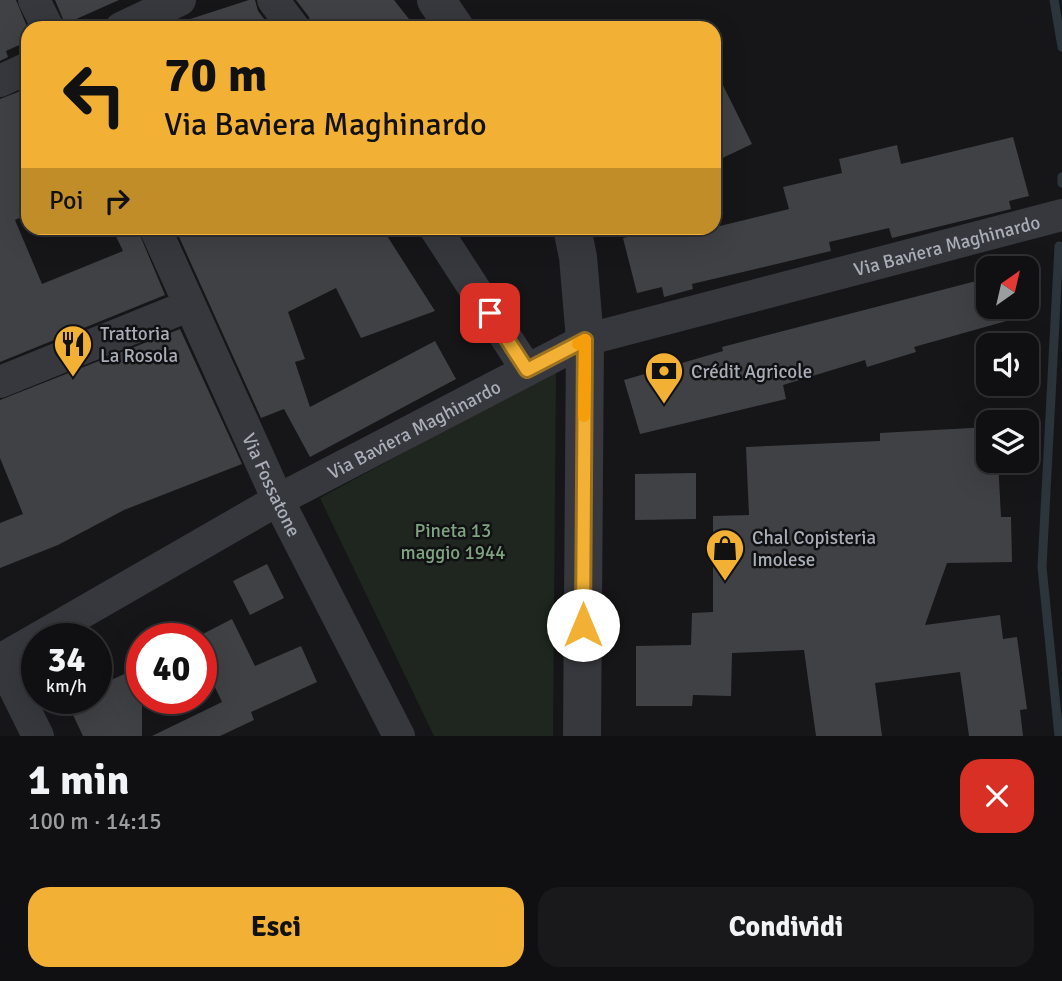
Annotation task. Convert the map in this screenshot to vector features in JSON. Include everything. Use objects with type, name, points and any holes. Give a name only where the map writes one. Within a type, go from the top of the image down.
[{"type":"street","points":[[34,0],[44,21]]},
{"type":"street","points":[[136,21],[180,0]]},
{"type":"street","points":[[273,0],[289,21]]},
{"type":"street","points":[[436,0],[450,21]]},
{"type":"street","points":[[0,81],[21,71]]},
{"type":"street","name":"Via Baviera Maghinardo","points":[[0,659],[278,499],[585,340],[1062,215]]},
{"type":"street","name":"Via Fossatone","points":[[158,235],[278,499],[399,736]]},
{"type":"street","points":[[440,235],[527,370]]},
{"type":"street","points":[[573,235],[578,257],[585,340],[582,736]]},
{"type":"street","points":[[0,382],[188,306]]},
{"type":"street","points":[[0,659],[38,736]]},
{"type":"green space","name":"Pineta 13 maggio 1944","points":[[556,370],[553,736],[434,736],[320,498]]},
{"type":"building","points":[[0,0],[16,0],[25,21],[21,21],[21,44],[6,51],[8,57],[0,61]]},
{"type":"building","points":[[55,0],[119,0],[72,21],[64,21]]},
{"type":"building","points":[[255,0],[258,11],[266,21],[184,21]]},
{"type":"building","points":[[296,0],[394,0],[410,21],[310,21]]},
{"type":"building","points":[[721,81],[752,144],[721,159]]},
{"type":"building","points":[[21,91],[21,217],[15,220],[42,284],[123,251],[115,235],[140,235],[165,295],[0,362],[0,99]]},
{"type":"building","points":[[1013,137],[1029,196],[1009,201],[1011,209],[892,238],[889,228],[829,242],[831,251],[692,284],[693,289],[664,297],[662,287],[637,293],[623,238],[636,235],[721,235],[721,226],[789,209],[783,187],[842,173],[839,159],[897,145],[901,164]]},
{"type":"building","points":[[178,235],[386,235],[435,311],[361,338],[336,288],[288,312],[305,359],[295,362],[310,407],[435,341],[456,379],[310,457],[284,409],[261,418]]},
{"type":"building","points":[[976,281],[976,319],[1014,319],[914,347],[916,352],[867,367],[865,360],[783,385],[786,399],[640,434],[624,380],[723,351],[722,347]]},
{"type":"building","points":[[180,329],[242,464],[124,510],[58,545],[0,568],[0,523],[23,514],[0,458],[0,400]]},
{"type":"building","points":[[976,428],[976,473],[999,473],[1001,517],[1011,517],[1012,562],[947,563],[925,625],[1000,615],[1003,639],[1017,637],[1027,709],[1020,710],[1023,736],[969,736],[960,672],[875,683],[882,736],[816,736],[804,650],[732,653],[731,696],[693,695],[692,706],[636,706],[636,646],[691,645],[692,613],[713,612],[713,516],[749,515],[746,447],[880,441],[880,433]]},
{"type":"building","points":[[696,473],[696,519],[635,520],[635,474]]},
{"type":"building","points":[[267,564],[284,598],[250,615],[233,581]]},
{"type":"building","points":[[232,619],[255,666],[301,646],[317,682],[251,712],[254,720],[220,736],[152,736],[197,714],[217,714],[217,704],[222,702],[217,692],[217,627]]},
{"type":"building","points":[[126,673],[126,714],[142,714],[142,736],[83,736],[73,714],[112,714],[112,680]]},
{"type":"waterway","points":[[1054,0],[1062,47]]},
{"type":"waterway","points":[[1062,177],[1062,183]]},
{"type":"waterway","points":[[1059,246],[1042,567],[1059,736]]},
{"type":"slow traffic","points":[[578,344],[585,340],[584,416]]},
{"type":"place","name":"Trattoria La Rosola","points":[[73,378]]},
{"type":"place","name":"Crédit Agricole","points":[[664,405]]},
{"type":"place","name":"Chal Copisteria Imolese","points":[[725,582]]},
{"type":"route","points":[[490,313],[527,370],[585,340],[583,625]]}]
